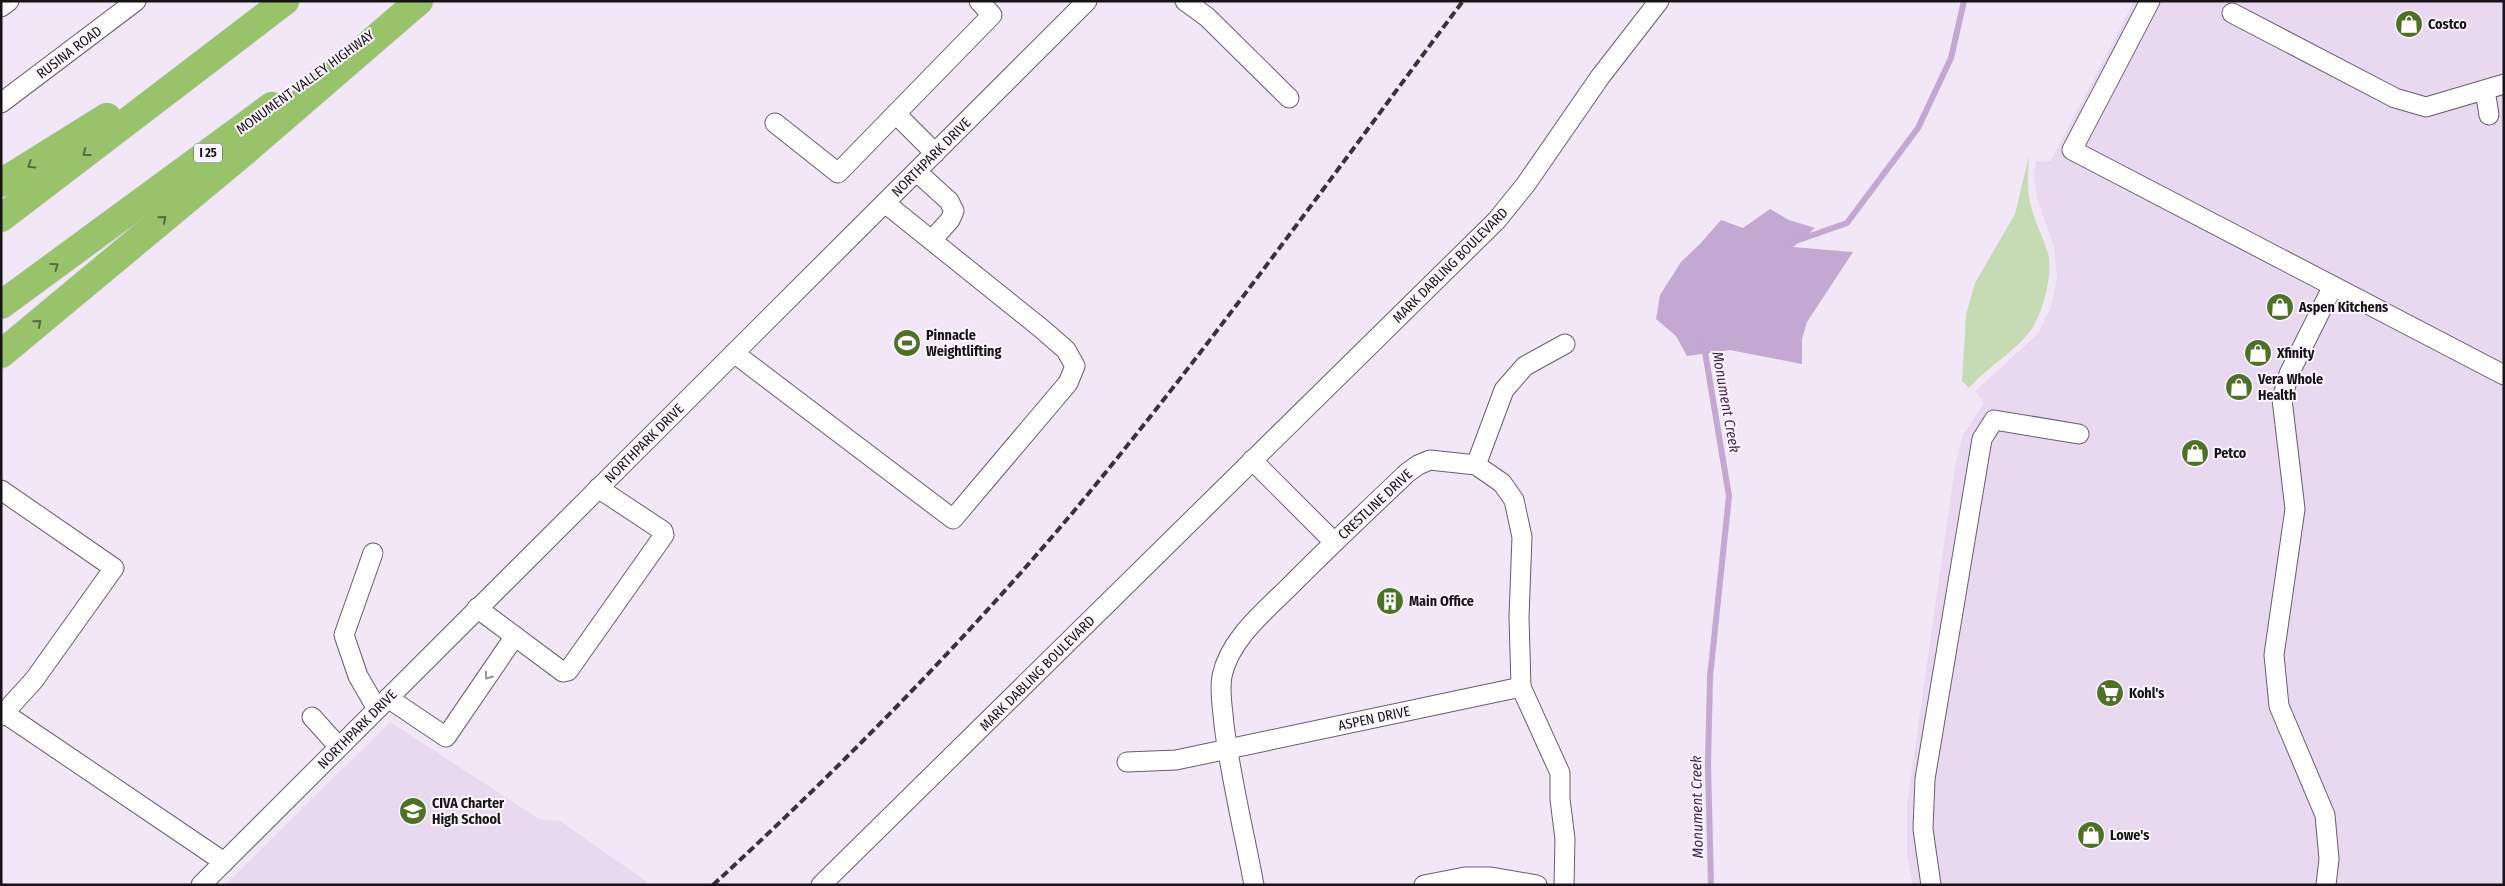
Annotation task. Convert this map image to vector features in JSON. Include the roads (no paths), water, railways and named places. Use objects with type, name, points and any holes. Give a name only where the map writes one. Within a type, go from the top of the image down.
[{"type":"highway","points":[[1,218],[284,1]]},
{"type":"highway","points":[[1,354],[244,152],[417,1]]},
{"type":"highway","name":"MONUMENT VALLEY HIGHWAY","points":[[1,305],[417,1]]},
{"type":"highway","points":[[1,183],[250,28]]},
{"type":"street","points":[[1,7],[9,1]]},
{"type":"street","points":[[775,123],[838,173],[992,15],[979,1]]},
{"type":"street","points":[[1185,1],[1207,18],[1289,98]]},
{"type":"street","name":"MARK DABLING BOULEVARD","points":[[821,885],[1498,220],[1526,184],[1600,77],[1659,1]]},
{"type":"street","points":[[2150,1],[2072,150],[2504,375]]},
{"type":"street","name":"RUSINA ROAD","points":[[1,103],[134,2]]},
{"type":"street","name":"NORTHPARK DRIVE","points":[[207,883],[224,862],[477,608],[917,172],[1079,4]]},
{"type":"street","points":[[2232,13],[2395,98],[2426,107],[2504,84]]},
{"type":"street","points":[[2485,90],[2489,116]]},
{"type":"street","points":[[896,114],[935,153]]},
{"type":"street","points":[[917,172],[949,201],[954,211],[950,220],[932,240]]},
{"type":"street","points":[[734,353],[953,519],[1068,383],[1075,366],[1066,350],[1042,329],[885,204]]},
{"type":"street","points":[[2326,885],[2329,859],[2325,815],[2279,706],[2274,655],[2295,509],[2282,400],[2289,374],[2333,286]]},
{"type":"street","points":[[1476,465],[1504,390],[1525,366],[1565,344]]},
{"type":"street","points":[[1931,885],[1923,829],[1925,779],[1982,438],[1994,420],[2079,434]]},
{"type":"street","points":[[1252,460],[1334,542]]},
{"type":"street","name":"CRESTLINE DRIVE","points":[[1254,885],[1227,749],[1221,694],[1222,675],[1234,647],[1248,630],[1334,542],[1418,465],[1430,460],[1476,465],[1502,483],[1514,500],[1522,537],[1519,617],[1521,687],[1560,773],[1560,799],[1565,839],[1564,885]]},
{"type":"street","points":[[477,608],[564,672],[568,671],[664,535],[663,531],[598,488]]},
{"type":"street","points":[[1,490],[114,568],[34,680],[3,715],[224,862]]},
{"type":"street","points":[[373,553],[344,635],[358,676],[383,703],[446,736],[515,636]]},
{"type":"street","name":"ASPEN DRIVE","points":[[1127,762],[1176,760],[1521,687]]},
{"type":"street","points":[[312,718],[339,747]]},
{"type":"street","points":[[1424,885],[1465,877],[1491,877],[1538,885]]},
{"type":"waterway","name":"Monument Creek","points":[[1793,242],[1847,223],[1918,128],[1951,58],[1964,1]]},
{"type":"waterway","name":"Monument Creek","points":[[1704,346],[1729,496],[1710,677],[1708,765],[1711,885]]},
{"type":"railway","points":[[713,885],[900,704],[989,609],[1074,511],[1223,323],[1463,1]]},
{"type":"place","name":"Costco","points":[[2409,24]]},
{"type":"place","name":"Aspen Kitchens","points":[[2280,307]]},
{"type":"place","name":"Pinnacle Weightlifting","points":[[907,343]]},
{"type":"place","name":"Xfinity","points":[[2258,353]]},
{"type":"place","name":"Vera Whole Health","points":[[2239,387]]},
{"type":"place","name":"Petco","points":[[2195,453]]},
{"type":"place","name":"Main Office","points":[[1390,601]]},
{"type":"place","name":"Kohl's","points":[[2110,693]]},
{"type":"place","name":"CIVA Charter High School","points":[[413,811]]},
{"type":"place","name":"Lowe's","points":[[2091,835]]}]
